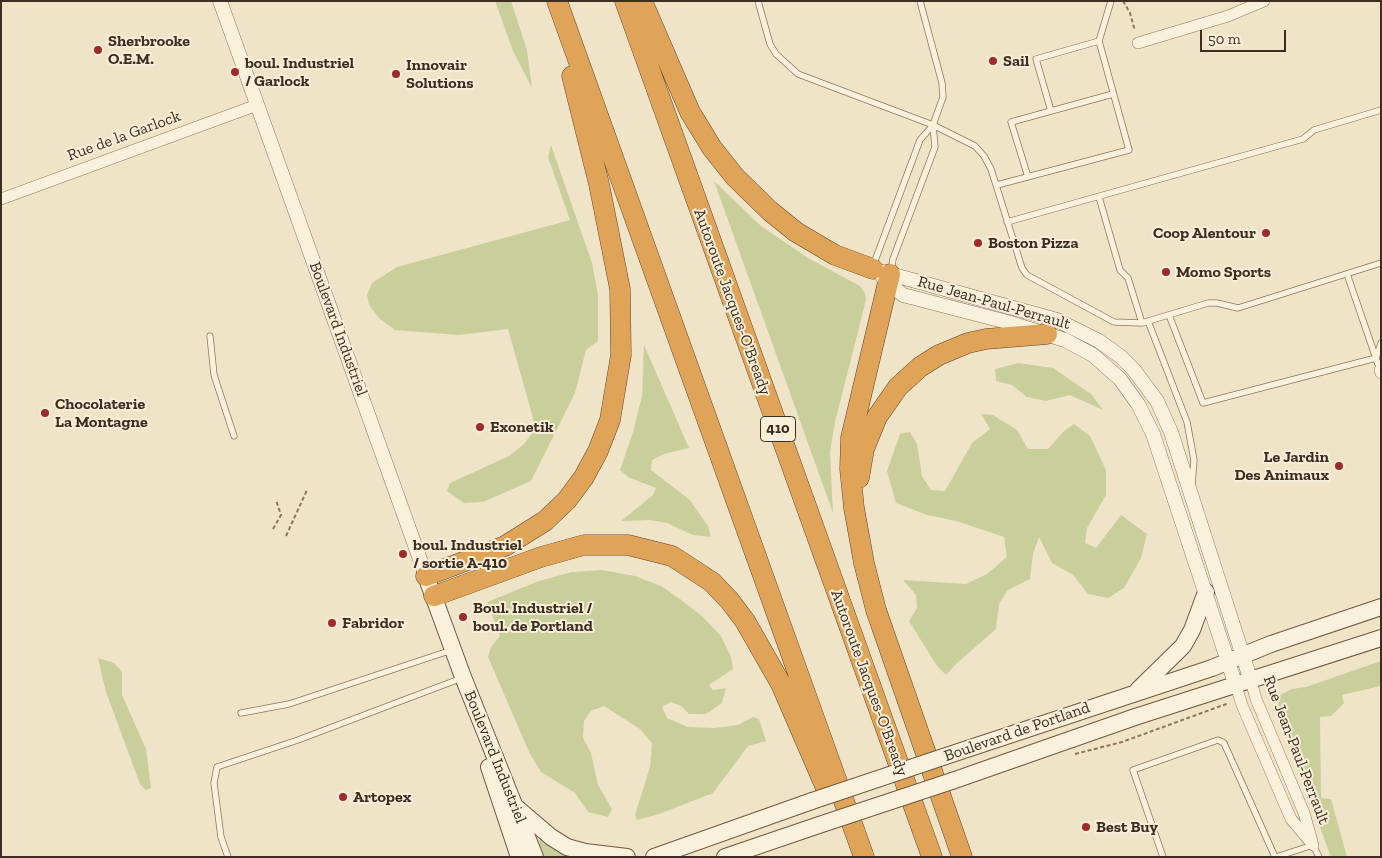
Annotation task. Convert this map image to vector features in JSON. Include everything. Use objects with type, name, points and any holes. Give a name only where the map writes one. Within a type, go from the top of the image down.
[{"type":"highway","points":[[426,576],[505,546],[545,521],[572,494],[589,469],[604,436],[611,413],[621,346],[618,278],[599,184],[556,1]]},
{"type":"highway","points":[[556,1],[864,857]]},
{"type":"highway","name":"Autoroute Jacques-O'Bready","points":[[625,1],[932,857]]},
{"type":"highway","points":[[642,1],[690,112],[709,144],[731,172],[760,203],[796,232],[835,255],[884,275],[850,446],[852,496],[859,543],[876,610],[962,857]]},
{"type":"highway","points":[[859,543],[858,491],[864,449],[877,417],[898,387],[929,361],[958,346],[986,339],[1047,334]]},
{"type":"highway","points":[[434,596],[541,557],[591,544],[622,544],[646,548],[666,554],[690,566],[712,582],[730,601],[762,649],[782,686],[856,857]]},
{"type":"main road","name":"Boulevard Industriel","points":[[426,576],[463,678],[535,857]]},
{"type":"main road","points":[[1135,693],[1183,646],[1192,630],[1206,592]]},
{"type":"main road","name":"Boulevard de Portland","points":[[654,857],[812,801],[1135,693],[1381,607]]},
{"type":"main road","name":"Boulevard de Portland","points":[[725,857],[1135,717],[1381,638]]},
{"type":"main road","name":"Boulevard Industriel","points":[[463,678],[519,857]]},
{"type":"main road","points":[[516,808],[551,838],[567,847],[585,852],[628,857]]},
{"type":"street","name":"Boulevard Industriel","points":[[220,1],[426,576]]},
{"type":"street","points":[[1138,43],[1228,16],[1264,1]]},
{"type":"street","name":"Rue de la Garlock","points":[[1,199],[257,105]]},
{"type":"street","name":"Rue Jean-Paul-Perrault","points":[[884,275],[903,295],[1047,334],[1080,348],[1100,360],[1120,379],[1138,404],[1153,434],[1206,592],[1236,658]]},
{"type":"street","name":"Rue Jean-Paul-Perrault","points":[[884,275],[1044,315],[1077,329],[1109,347],[1134,370],[1157,401],[1173,437],[1191,491],[1243,683],[1242,705],[1291,819],[1313,845]]},
{"type":"lane","points":[[758,1],[770,44],[776,54],[798,74],[933,126],[975,146],[984,156],[997,185],[1022,268],[1032,280],[1114,322],[1145,322],[1208,303],[1238,308],[1381,263]]},
{"type":"lane","points":[[884,275],[920,140],[933,126],[943,97],[942,84],[920,1]]},
{"type":"lane","points":[[997,185],[1128,150],[1099,41],[1111,1]]},
{"type":"lane","points":[[1051,111],[1036,59],[1099,41]]},
{"type":"lane","points":[[1028,177],[1011,122],[1113,94]]},
{"type":"lane","points":[[1007,222],[1303,139],[1314,130],[1381,110]]},
{"type":"lane","points":[[884,275],[893,259],[935,147],[933,126]]},
{"type":"lane","points":[[1099,197],[1120,270],[1128,278],[1189,428],[1195,465],[1191,491]]},
{"type":"lane","points":[[1347,274],[1380,371]]},
{"type":"lane","points":[[1169,315],[1203,403],[1376,358]]},
{"type":"lane","points":[[210,336],[214,374],[234,436]]},
{"type":"lane","points":[[1376,358],[1381,343]]},
{"type":"lane","points":[[241,713],[289,704],[454,653]]},
{"type":"lane","points":[[228,857],[221,837],[214,783],[217,767],[298,740],[463,678]]},
{"type":"lane","points":[[1163,857],[1133,770],[1218,740],[1224,742],[1276,857],[1313,845],[1319,857]]},
{"type":"path","points":[[1124,1],[1130,13],[1138,43]]},
{"type":"path","points":[[286,536],[307,490]]},
{"type":"path","points":[[273,529],[281,515],[276,500]]},
{"type":"path","points":[[1067,756],[1122,742],[1221,706]]},
{"type":"green space","points":[[495,1],[511,1],[527,50],[532,88],[513,51]]},
{"type":"green space","points":[[551,145],[592,263],[598,295],[598,341],[586,350],[575,393],[531,481],[483,502],[464,503],[447,491],[450,483],[509,456],[524,444],[533,432],[533,418],[508,329],[459,335],[395,330],[380,319],[369,305],[367,295],[372,283],[397,267],[570,220],[548,157]]},
{"type":"green space","points":[[714,181],[761,226],[808,258],[860,286],[865,293],[866,300],[835,422],[830,452],[833,513]]},
{"type":"green space","points":[[644,345],[689,448],[664,454],[652,460],[651,470],[690,500],[708,526],[711,537],[693,535],[667,523],[649,520],[621,521],[653,495],[656,488],[630,478],[620,470],[633,432],[642,396]]},
{"type":"green space","points":[[1018,363],[1053,368],[1091,394],[1103,410],[1070,395],[1046,401],[1027,397],[1012,385],[996,381],[995,369]]},
{"type":"green space","points":[[981,414],[993,415],[1017,430],[1028,449],[1048,449],[1064,431],[1074,424],[1090,436],[1106,470],[1106,495],[1087,528],[1085,543],[1096,548],[1121,515],[1147,534],[1141,558],[1124,588],[1108,598],[1088,594],[1073,575],[1052,563],[1039,537],[1033,554],[1030,579],[1008,590],[999,604],[996,629],[946,675],[937,666],[909,621],[917,608],[916,595],[903,580],[966,584],[987,574],[1007,557],[1004,537],[956,521],[927,515],[896,503],[887,471],[900,434],[910,432],[917,444],[922,476],[931,490],[945,491],[972,443],[990,429]]},
{"type":"green space","points":[[602,570],[635,576],[661,586],[702,616],[721,636],[731,657],[733,669],[709,685],[713,690],[726,688],[722,703],[706,714],[689,714],[681,706],[671,702],[662,707],[667,718],[688,727],[714,728],[738,725],[753,717],[759,719],[766,741],[748,746],[713,793],[659,814],[637,820],[635,815],[650,767],[652,743],[640,729],[604,706],[591,711],[584,721],[583,738],[591,753],[598,785],[612,809],[608,817],[588,812],[575,793],[541,772],[529,752],[488,657],[491,647],[500,636],[487,602],[539,581],[572,572]]},
{"type":"green space","points":[[98,658],[114,663],[122,672],[122,695],[146,749],[151,788],[146,790],[140,784],[106,692]]},
{"type":"green space","points":[[1381,661],[1381,686],[1342,695],[1344,703],[1331,716],[1320,717],[1321,798],[1331,799],[1347,857],[1331,857],[1277,710],[1280,695],[1292,689],[1306,687]]},
{"type":"green space","points":[[541,838],[579,857],[542,857],[537,843]]},
{"type":"place","name":"Sherbrooke O.E.M.","points":[[98,50]]},
{"type":"place","name":"Sail","points":[[993,61]]},
{"type":"place","name":"boul. Industriel / Garlock","points":[[235,72]]},
{"type":"place","name":"Innovair Solutions","points":[[396,74]]},
{"type":"place","name":"Coop Alentour","points":[[1266,233]]},
{"type":"place","name":"Boston Pizza","points":[[978,243]]},
{"type":"place","name":"Momo Sports","points":[[1166,272]]},
{"type":"place","name":"Chocolaterie La Montagne","points":[[45,413]]},
{"type":"place","name":"Exonetik","points":[[480,427]]},
{"type":"place","name":"Le Jardin Des Animaux","points":[[1339,466]]},
{"type":"place","name":"boul. Industriel / sortie A-410","points":[[403,554]]},
{"type":"place","name":"Boul. Industriel / boul. de Portland","points":[[463,617]]},
{"type":"place","name":"Fabridor","points":[[332,623]]},
{"type":"place","name":"Artopex","points":[[343,797]]},
{"type":"place","name":"Best Buy","points":[[1086,827]]}]
